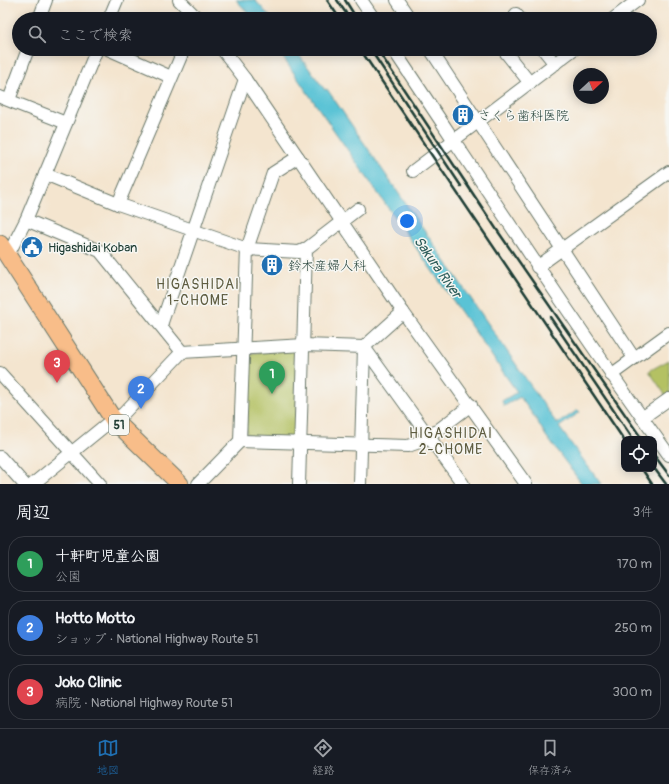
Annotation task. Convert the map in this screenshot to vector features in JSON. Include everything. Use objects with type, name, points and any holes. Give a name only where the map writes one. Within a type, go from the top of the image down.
[{"type":"highway","name":"51","points":[[4,250],[113,419],[180,484]]},
{"type":"street","points":[[42,12],[46,0]]},
{"type":"street","points":[[112,12],[117,0]]},
{"type":"street","points":[[179,0],[190,12]]},
{"type":"street","points":[[361,0],[369,12]]},
{"type":"street","points":[[397,0],[405,12]]},
{"type":"street","points":[[622,12],[638,0]]},
{"type":"street","points":[[25,56],[4,98],[66,123]]},
{"type":"street","points":[[4,250],[26,220],[94,56]]},
{"type":"street","points":[[124,56],[172,77]]},
{"type":"street","points":[[118,204],[181,56]]},
{"type":"street","points":[[227,56],[245,79],[403,312],[471,405],[526,484]]},
{"type":"street","points":[[398,56],[537,267],[611,375],[669,454]]},
{"type":"street","points":[[435,56],[634,358]]},
{"type":"street","points":[[509,56],[530,83]]},
{"type":"street","points":[[549,56],[555,64]]},
{"type":"street","points":[[414,171],[565,56]]},
{"type":"street","points":[[161,325],[192,230],[245,79]]},
{"type":"street","points":[[198,484],[240,441],[242,348],[247,249],[273,173],[298,157]]},
{"type":"street","points":[[537,267],[669,172]]},
{"type":"street","points":[[45,174],[118,204],[247,249],[299,252],[306,249],[358,209]]},
{"type":"street","points":[[26,220],[100,251],[182,352]]},
{"type":"street","points":[[299,484],[306,249]]},
{"type":"street","points":[[33,484],[113,419],[124,414],[182,352],[304,345],[364,347],[403,312]]},
{"type":"street","points":[[611,375],[669,332]]},
{"type":"street","points":[[364,347],[463,484]]},
{"type":"street","points":[[360,484],[364,347]]},
{"type":"street","points":[[0,373],[100,484]]},
{"type":"street","points":[[642,418],[669,399]]},
{"type":"street","points":[[240,441],[362,446],[408,446],[425,440],[471,405]]},
{"type":"street","points":[[0,457],[24,484]]},
{"type":"green space","points":[[295,349],[297,352],[297,439],[250,436],[246,433],[248,355],[251,353]]},
{"type":"green space","points":[[669,360],[669,394],[666,396],[649,371]]},
{"type":"water","points":[[236,0],[255,0],[266,12],[247,12]]},
{"type":"water","name":"Sakura River","points":[[282,56],[300,56],[325,90],[327,89],[557,424],[578,410],[580,412],[559,427],[601,484],[582,484],[546,436],[520,397],[504,406],[502,401],[517,392]]},
{"type":"railway","points":[[327,0],[335,12]]},
{"type":"railway","points":[[337,0],[345,12]]},
{"type":"railway","points":[[345,0],[353,12]]},
{"type":"railway","points":[[365,56],[621,436]]},
{"type":"railway","points":[[375,56],[461,186]]},
{"type":"railway","points":[[382,56],[497,230],[640,436]]},
{"type":"railway","points":[[550,317],[631,436]]},
{"type":"railway","points":[[657,459],[669,475]]},
{"type":"railway","points":[[644,472],[652,484]]},
{"type":"railway","points":[[657,472],[666,484]]},
{"type":"place","name":"さくら歯科医院","points":[[463,115]]},
{"type":"place","name":"Higashidai Koban","points":[[32,247]]},
{"type":"place","name":"鈴木産婦人科","points":[[272,265]]},
{"type":"place","name":"Joko Clinic","points":[[57,383]]},
{"type":"place","name":"十軒町児童公園","points":[[272,394]]},
{"type":"place","name":"Hotto Motto","points":[[141,409]]},
{"type":"district","name":"HIGASHIDAI 1-CHOME","points":[[198,292]]},
{"type":"district","name":"HIGASHIDAI 2-CHOME","points":[[451,442]]}]
